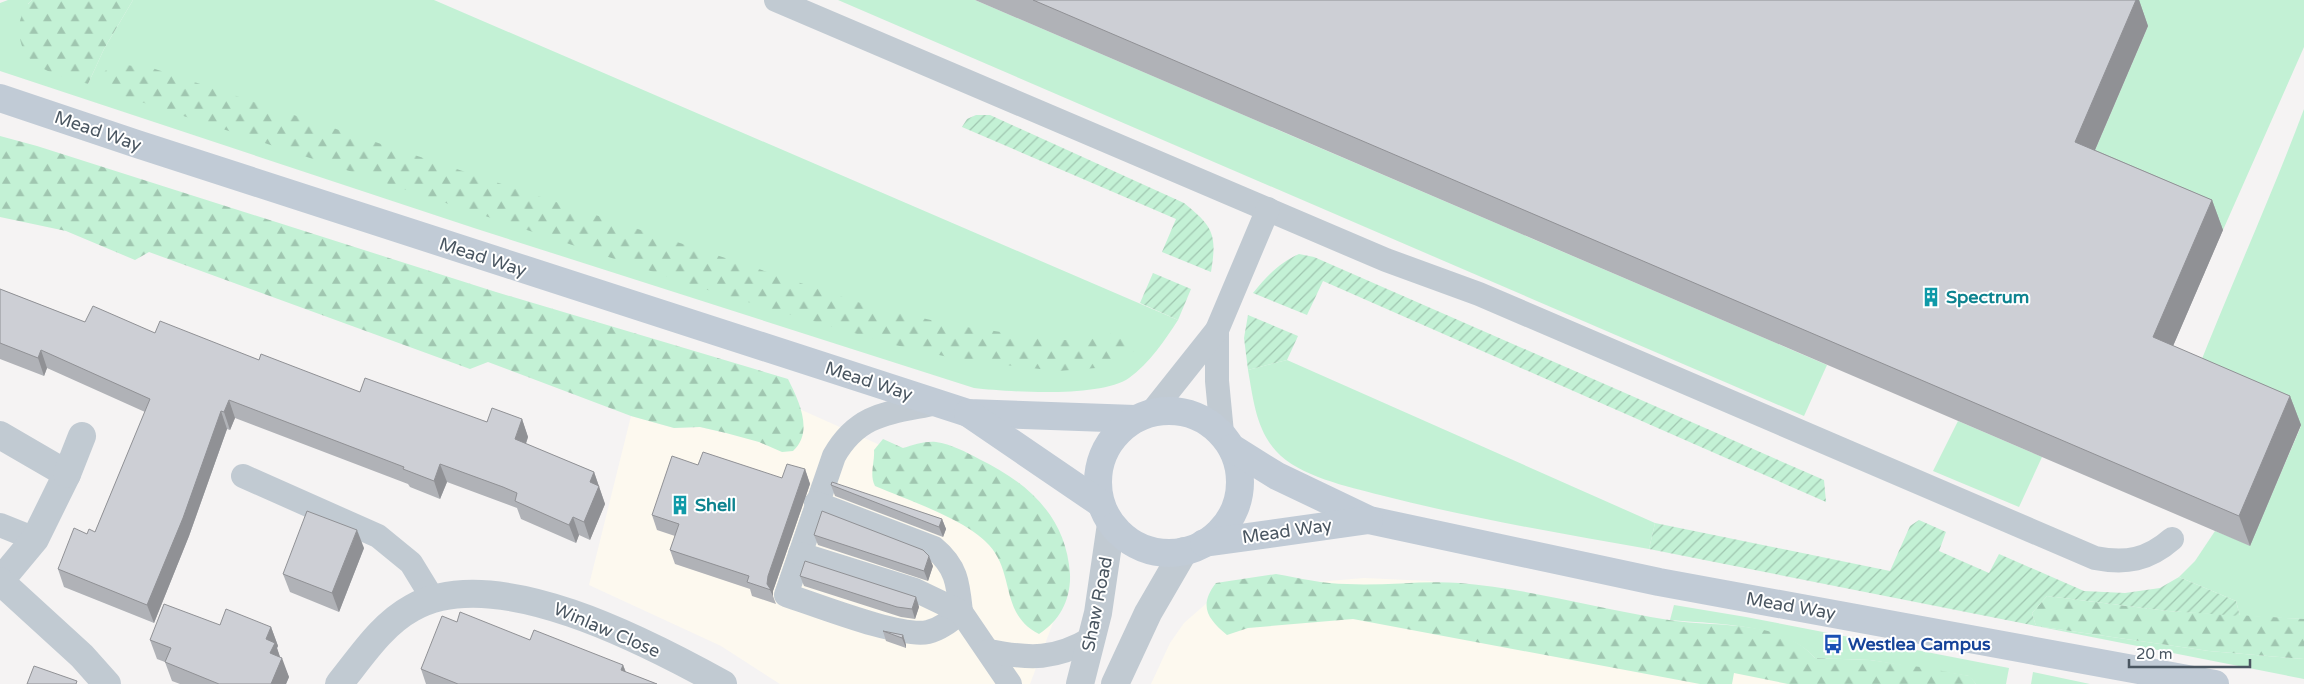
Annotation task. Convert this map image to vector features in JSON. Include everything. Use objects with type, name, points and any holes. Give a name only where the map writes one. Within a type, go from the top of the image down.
[{"type":"main road","name":"Mead Way","points":[[0,98],[968,412],[1143,416]]},
{"type":"main road","points":[[1173,411],[1192,414],[1208,422],[1227,441],[1240,470],[1239,494],[1231,516],[1216,535],[1194,547],[1166,553],[1148,550],[1127,540],[1106,514],[1098,480],[1100,462],[1108,445],[1119,430],[1143,416],[1173,411]]},
{"type":"main road","name":"Mead Way","points":[[968,412],[1106,514]]},
{"type":"main road","name":"Mead Way","points":[[1227,441],[1285,481],[1369,520],[1659,582],[2215,684]]},
{"type":"main road","name":"Mead Way","points":[[1194,547],[1369,520]]},
{"type":"street","points":[[0,435],[67,474]]},
{"type":"street","points":[[82,436],[67,474],[35,539],[0,581],[82,656],[107,684]]},
{"type":"street","name":"Shaw Road","points":[[1080,684],[1092,638],[1106,514]]},
{"type":"street","points":[[1115,684],[1148,613],[1194,547]]},
{"type":"street","name":"Winlaw Close","points":[[339,684],[383,630],[414,607],[433,599],[483,595],[506,596],[547,605],[599,623],[723,684]]},
{"type":"lane","points":[[776,0],[1386,260],[1479,294],[2094,558],[2114,560],[2146,557],[2159,550],[2172,539]]},
{"type":"lane","points":[[1143,416],[1217,330],[1268,209]]},
{"type":"lane","points":[[1217,330],[1217,381],[1227,441]]},
{"type":"lane","points":[[937,403],[885,415],[860,424],[841,442],[816,503],[786,596],[895,630],[918,634],[938,629],[962,612]]},
{"type":"lane","points":[[243,476],[378,536],[411,563],[433,599]]},
{"type":"lane","points":[[816,503],[934,548],[947,559],[952,566],[962,612],[1010,684]]},
{"type":"lane","points":[[0,525],[35,539]]},
{"type":"lane","points":[[800,554],[914,590],[962,612]]},
{"type":"lane","points":[[989,651],[1029,657],[1055,654],[1072,650],[1092,638]]},
{"type":"shaded area","points":[[795,407],[929,467],[1054,620],[1030,684],[780,684],[721,646],[589,585],[631,416],[674,428],[700,427],[726,433]]},
{"type":"shaded area","points":[[1364,578],[1429,581],[1464,586],[1809,684],[1151,684],[1170,643],[1184,623],[1208,602],[1236,589]]},
{"type":"green space","points":[[8,0],[32,0],[28,4],[88,84],[104,49],[133,0],[434,0],[1178,320],[1150,359],[1129,378],[1116,384],[1098,389],[1054,392],[974,388],[477,229],[0,71],[0,3]]},
{"type":"green space","points":[[32,0],[133,0],[104,49],[88,84],[53,73],[34,63],[27,55],[22,45],[19,23],[26,6]]},
{"type":"green space","points":[[838,0],[975,0],[1827,365],[1804,416]]},
{"type":"green space","points":[[2087,0],[2304,0],[2304,47],[2223,230],[2086,171],[2148,26]]},
{"type":"green space","points":[[117,64],[152,68],[873,307],[953,325],[1055,340],[1086,340],[1114,333],[1131,340],[1134,351],[1109,367],[1058,371],[961,360],[895,345],[720,294],[105,90],[99,83],[105,71]]},
{"type":"green space","points":[[2304,109],[2304,619],[2240,616],[2236,601],[2179,577],[2195,561],[2215,531],[2250,545],[2301,426],[2194,379]]},
{"type":"green space","points":[[976,115],[990,115],[1184,203],[1202,219],[1211,233],[1214,249],[1211,272],[1162,252],[1176,219],[962,127],[967,119]]},
{"type":"green space","points":[[0,136],[37,146],[496,292],[788,379],[800,406],[804,426],[803,435],[793,451],[782,452],[759,442],[700,427],[674,428],[631,416],[488,362],[470,369],[149,252],[135,260],[66,231],[0,217]]},
{"type":"green space","points":[[1299,254],[1314,257],[1824,480],[1826,502],[1323,281],[1307,315],[1253,293],[1274,270]]},
{"type":"green space","points":[[1153,273],[1191,289],[1178,320],[1140,303]]},
{"type":"green space","points":[[1248,315],[1298,336],[1287,360],[1248,370],[1244,338]]},
{"type":"green space","points":[[1287,360],[1655,523],[1649,549],[1447,511],[1368,492],[1310,474],[1286,460],[1276,451],[1264,433],[1256,413],[1248,370]]},
{"type":"green space","points":[[1958,421],[2042,457],[2019,507],[1933,471]]},
{"type":"green space","points":[[883,439],[903,448],[932,442],[942,443],[958,449],[997,468],[1028,491],[1041,504],[1052,518],[1061,535],[1067,553],[1070,574],[1069,592],[1066,601],[1053,623],[1039,634],[1027,626],[1018,616],[997,556],[979,536],[935,511],[875,486],[872,473],[874,450]]},
{"type":"green space","points":[[1919,520],[1946,532],[1939,551],[1989,573],[1999,554],[2084,591],[2125,593],[2160,588],[2179,577],[2236,601],[2240,616],[2168,611],[2047,596],[2032,613],[2036,626],[1649,549],[1655,523],[1890,571],[1910,526]]},
{"type":"green space","points":[[1276,574],[1338,584],[1446,582],[1539,594],[1669,620],[1747,627],[1784,636],[1801,645],[1815,658],[1870,660],[1920,667],[1970,676],[1976,684],[1788,684],[1734,673],[1732,684],[1700,684],[1353,619],[1248,628],[1227,635],[1210,618],[1207,599],[1216,583]]},
{"type":"green space","points":[[2047,596],[2168,611],[2304,619],[2304,659],[2209,651],[2036,626],[2032,613]]},
{"type":"green space","points":[[1674,605],[1746,617],[2009,668],[2006,684],[1976,684],[1969,676],[1870,660],[1815,658],[1802,646],[1767,632],[1747,627],[1670,620]]},
{"type":"green space","points":[[2036,626],[2209,651],[2304,659],[2304,679]]},
{"type":"green space","points":[[2033,672],[2090,684],[2031,684]]},
{"type":"building","name":"Spectrum","points":[[1033,0],[2136,0],[2075,142],[2212,200],[2153,337],[2290,396],[2239,516]]},
{"type":"building","points":[[0,289],[85,322],[93,306],[155,333],[160,321],[259,360],[261,354],[360,392],[365,378],[487,422],[492,408],[522,419],[515,439],[594,472],[590,482],[599,486],[584,522],[573,517],[569,525],[515,501],[517,493],[503,487],[440,464],[434,481],[403,469],[404,467],[229,400],[224,412],[221,411],[183,518],[147,605],[58,569],[74,528],[87,534],[89,529],[95,532],[150,399],[41,350],[38,358],[0,343]]},
{"type":"building","name":"Shell","points":[[703,452],[782,478],[787,464],[805,469],[768,576],[767,584],[771,590],[747,582],[749,576],[670,550],[679,524],[652,515],[672,456],[698,465]]},
{"type":"building","points":[[832,482],[942,519],[939,527],[831,485]]},
{"type":"building","points":[[307,511],[357,530],[332,593],[283,574]]},
{"type":"building","points":[[822,511],[923,550],[929,556],[924,571],[814,535]]},
{"type":"building","points":[[805,561],[916,597],[912,609],[897,607],[800,576]]},
{"type":"building","points":[[164,604],[220,625],[226,609],[271,627],[266,639],[275,643],[270,653],[282,658],[271,684],[219,684],[165,662],[171,648],[150,640]]},
{"type":"building","points":[[460,612],[530,640],[534,630],[623,665],[621,670],[657,684],[458,684],[421,669],[442,616],[457,622]]},
{"type":"building","points":[[883,631],[903,635],[902,638]]},
{"type":"building","points":[[34,666],[77,681],[76,684],[27,684]]},
{"type":"place","name":"Spectrum","points":[[1931,297]]},
{"type":"place","name":"Shell","points":[[680,505]]},
{"type":"place","name":"Westlea Campus","points":[[1833,644]]}]
